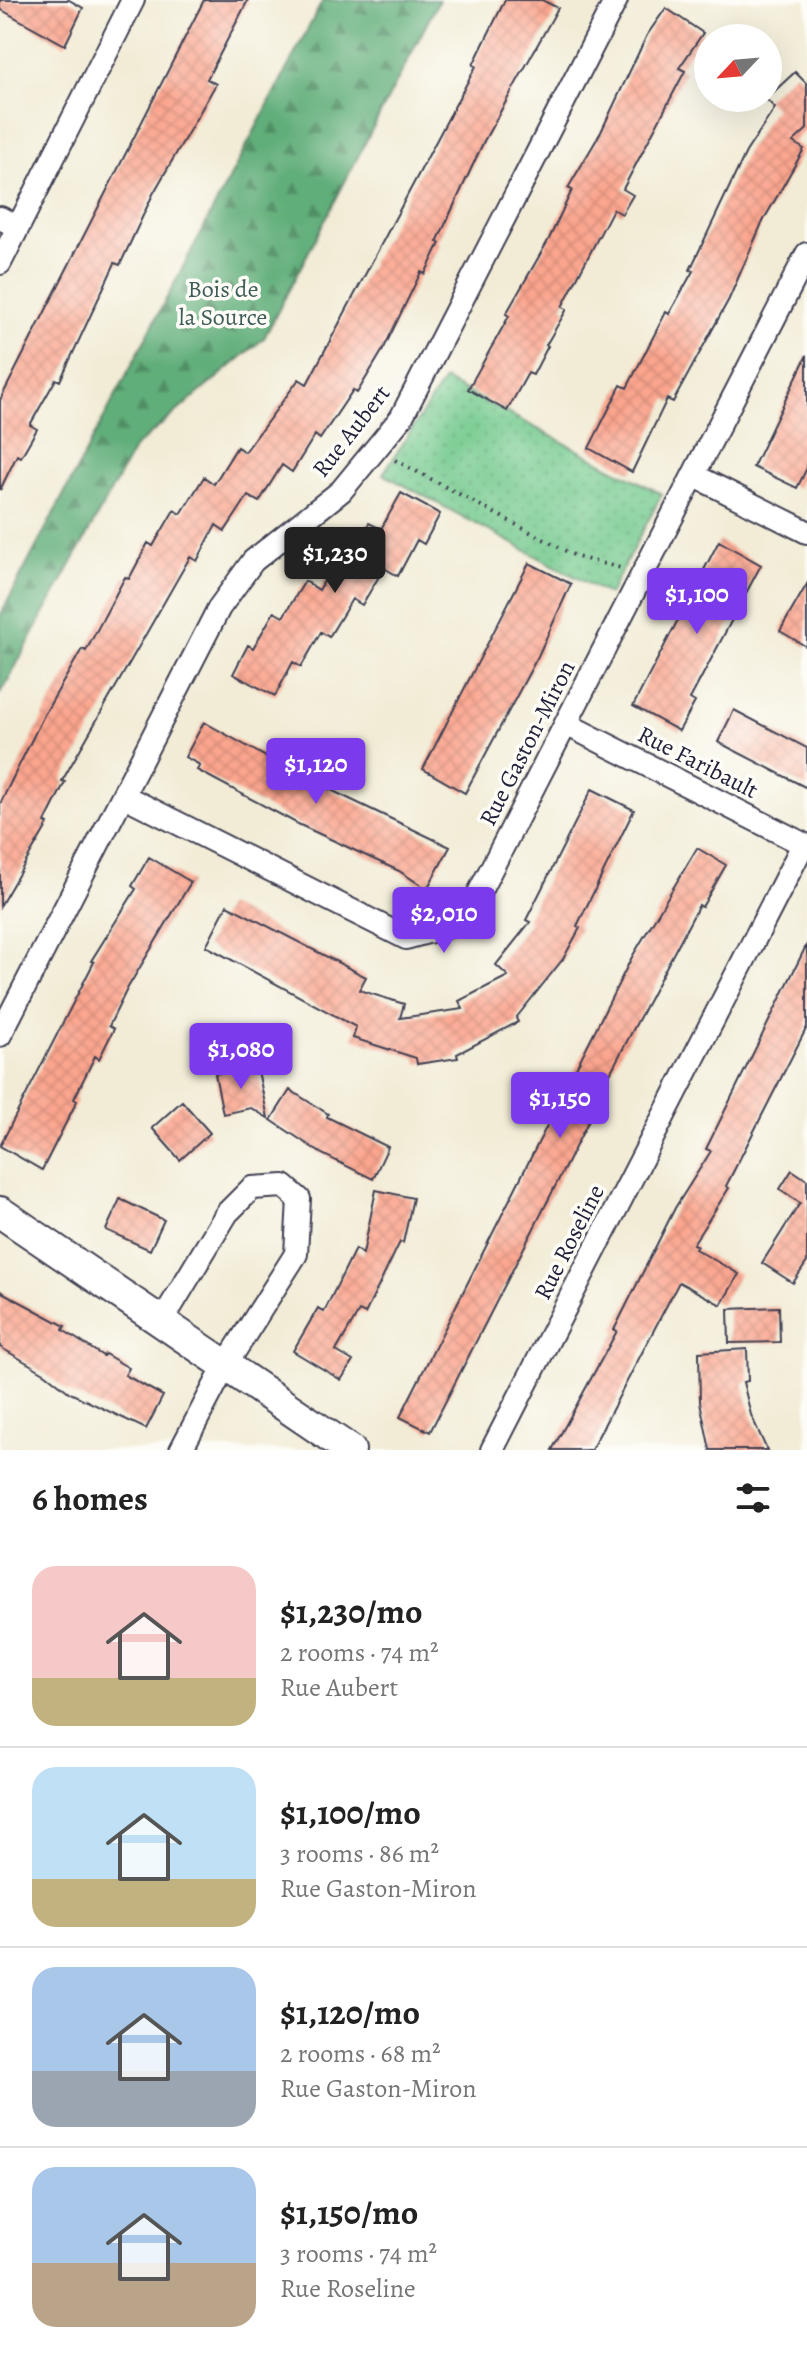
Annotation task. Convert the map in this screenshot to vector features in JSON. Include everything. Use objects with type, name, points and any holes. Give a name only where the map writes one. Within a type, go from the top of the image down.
[{"type":"street","points":[[0,263],[9,223],[133,0]]},
{"type":"street","name":"Rue Aubert","points":[[0,1035],[219,608],[253,561],[341,491],[401,418],[616,0]]},
{"type":"street","name":"Rue Gaston-Miron","points":[[124,796],[406,938],[464,922],[807,254]]},
{"type":"street","points":[[695,476],[807,532]]},
{"type":"street","name":"Rue Faribault","points":[[566,724],[805,846]]},
{"type":"street","name":"Rue Roseline","points":[[492,1450],[805,846]]},
{"type":"street","points":[[162,1321],[227,1213],[252,1188],[284,1186],[299,1199],[296,1254],[225,1366],[181,1450]]},
{"type":"street","points":[[0,1212],[350,1450]]},
{"type":"path","points":[[376,449],[577,557],[644,573]]},
{"type":"green space","name":"Bois de la Source","points":[[323,0],[439,0],[264,338],[135,447],[0,695],[0,616]]},
{"type":"green space","points":[[444,380],[662,494],[609,595],[383,474]]},
{"type":"building","points":[[0,0],[69,0],[83,8],[65,45],[0,9]]},
{"type":"building","points":[[204,0],[248,0],[207,79],[216,84],[153,194],[120,265],[115,263],[60,381],[56,379],[30,425],[37,429],[21,457],[17,455],[0,490],[0,400]]},
{"type":"building","points":[[505,0],[542,0],[558,8],[484,141],[437,242],[440,243],[425,274],[421,272],[384,348],[357,393],[353,390],[320,439],[315,435],[292,472],[282,465],[259,502],[248,496],[225,531],[216,525],[197,561],[190,557],[62,781],[65,782],[45,822],[48,824],[0,906],[0,804],[44,715],[82,649],[86,651],[125,577],[129,579],[148,543],[153,546],[174,510],[181,514],[204,477],[214,484],[237,447],[245,452],[299,379],[307,384],[476,66],[473,65]]},
{"type":"building","points":[[666,8],[694,27],[694,46],[679,68],[685,71],[623,189],[633,195],[622,214],[613,209],[562,307],[567,309],[533,375],[528,373],[507,411],[468,389],[549,239],[572,190],[568,188],[601,132],[647,35]]},
{"type":"building","points":[[795,72],[807,84],[807,129],[793,142],[804,149],[762,223],[729,299],[673,402],[667,399],[632,472],[589,448],[621,385],[627,388],[666,312],[669,314],[693,271],[690,270],[746,152],[772,112],[782,112],[782,84]]},
{"type":"building","points":[[807,355],[807,468],[797,488],[753,467]]},
{"type":"building","points":[[401,493],[440,514],[424,544],[417,540],[398,576],[384,568],[362,605],[352,599],[329,637],[321,632],[301,667],[293,662],[275,696],[233,674],[248,645],[253,648],[274,612],[283,617],[305,581],[319,590],[340,554],[350,560],[369,523],[381,529]]},
{"type":"building","points":[[719,541],[761,565],[690,699],[695,702],[679,731],[633,706]]},
{"type":"building","points":[[529,563],[571,584],[538,656],[465,793],[423,769]]},
{"type":"building","points":[[807,584],[807,647],[780,631]]},
{"type":"building","points":[[734,710],[807,748],[807,788],[718,742]]},
{"type":"building","points":[[204,722],[289,770],[450,847],[427,889],[399,871],[298,824],[197,770],[200,765],[185,757]]},
{"type":"building","points":[[592,789],[634,810],[577,926],[580,928],[563,959],[516,1018],[518,1022],[457,1054],[458,1058],[417,1064],[416,1058],[353,1038],[356,1027],[206,946],[227,905],[366,977],[359,990],[404,1004],[400,1018],[463,1009],[459,1001],[508,976],[496,965],[530,922],[526,920]]},
{"type":"building","points":[[697,848],[726,865],[702,907],[699,905],[588,1115],[591,1116],[430,1432],[400,1417],[632,957]]},
{"type":"building","points":[[149,857],[191,882],[127,989],[109,1026],[114,1029],[99,1059],[95,1056],[74,1099],[77,1101],[42,1170],[0,1146],[94,962],[91,961],[136,889],[132,886]]},
{"type":"building","points":[[807,944],[807,1027],[726,1186],[729,1188],[693,1244],[697,1246],[695,1249],[739,1274],[721,1305],[679,1282],[591,1450],[552,1450],[617,1331],[614,1330],[675,1208],[711,1151],[706,1149]]},
{"type":"building","points":[[257,1066],[268,1118],[251,1108],[223,1114],[215,1074]]},
{"type":"building","points":[[290,1090],[328,1114],[327,1117],[388,1147],[373,1179],[322,1154],[271,1120]]},
{"type":"building","points":[[182,1101],[210,1133],[180,1160],[152,1128]]},
{"type":"building","points":[[792,1170],[807,1180],[807,1262],[793,1283],[762,1263],[800,1203],[780,1189]]},
{"type":"building","points":[[376,1190],[413,1198],[403,1243],[400,1242],[365,1314],[359,1311],[336,1351],[353,1361],[341,1380],[293,1351],[318,1308],[324,1312],[355,1249],[363,1254]]},
{"type":"building","points":[[120,1199],[164,1220],[150,1250],[106,1230]]},
{"type":"building","points":[[0,1291],[65,1326],[63,1330],[103,1356],[105,1354],[129,1368],[125,1375],[163,1396],[146,1429],[70,1393],[46,1374],[0,1347]]},
{"type":"building","points":[[779,1307],[780,1342],[729,1343],[728,1309]]},
{"type":"building","points":[[747,1349],[748,1381],[743,1382],[751,1415],[767,1450],[710,1450],[700,1402],[699,1352]]}]
